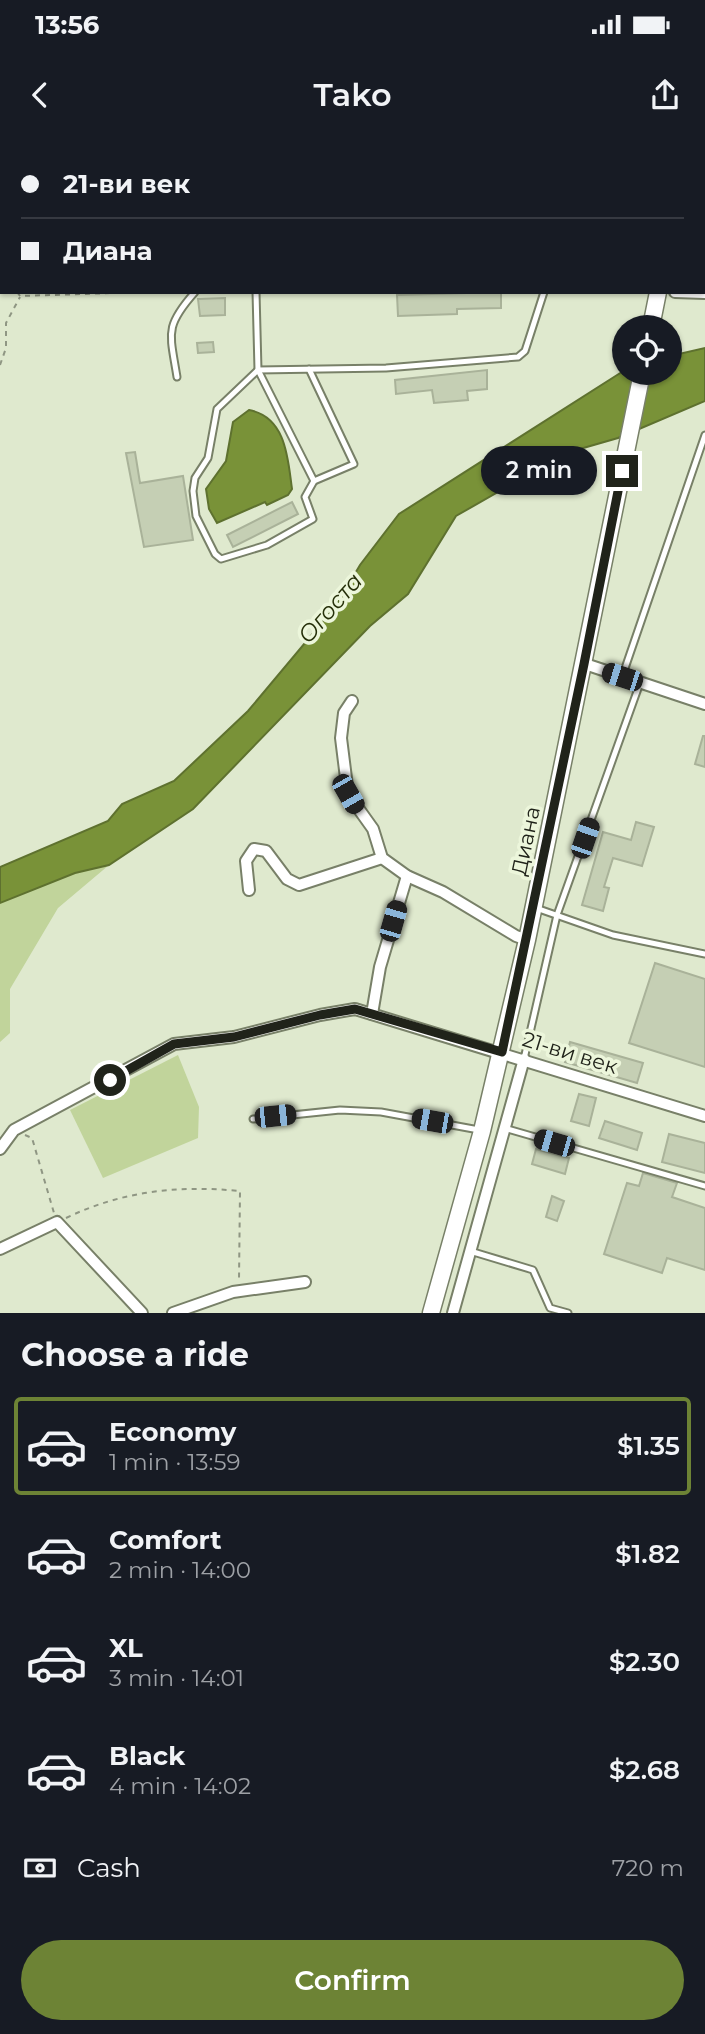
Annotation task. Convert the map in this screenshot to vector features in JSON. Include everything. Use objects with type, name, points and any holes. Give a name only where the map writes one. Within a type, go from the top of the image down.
[{"type":"main road","points":[[654,315],[659,294]]},
{"type":"main road","name":"Диана","points":[[431,1313],[502,1052],[640,385]]},
{"type":"street","points":[[584,664],[705,704]]},
{"type":"street","points":[[352,701],[344,713],[341,738],[348,794],[373,829],[382,858],[407,876],[443,892],[527,940]]},
{"type":"street","points":[[249,890],[246,861],[254,849],[266,851],[287,879],[299,885],[382,858]]},
{"type":"street","points":[[372,1014],[380,967],[407,876]]},
{"type":"street","name":"21-ви век","points":[[0,1149],[15,1130],[174,1044],[234,1037],[355,1009],[705,1116]]},
{"type":"street","points":[[453,1313],[524,1059]]},
{"type":"street","points":[[0,1249],[57,1222],[142,1313]]},
{"type":"street","points":[[173,1313],[240,1291],[304,1282]]},
{"type":"lane","points":[[177,377],[170,331],[173,321],[193,294]]},
{"type":"lane","points":[[256,294],[258,370],[314,481]]},
{"type":"lane","points":[[309,369],[354,464],[314,481],[305,497],[313,514],[312,521],[267,545],[221,559],[215,554],[196,516],[193,491],[195,478],[208,458],[217,409],[258,370],[309,369],[386,369],[518,357],[525,351],[537,306],[543,294]]},
{"type":"lane","points":[[622,677],[705,435]]},
{"type":"lane","points":[[524,1059],[558,915],[640,683]]},
{"type":"lane","points":[[534,907],[612,935],[705,954]]},
{"type":"lane","points":[[253,1119],[340,1110],[381,1112],[482,1131]]},
{"type":"lane","points":[[504,1128],[705,1186]]},
{"type":"lane","points":[[470,1251],[533,1270],[550,1308],[568,1313]]},
{"type":"path","points":[[0,365],[6,348],[6,323],[20,296],[82,294]]},
{"type":"path","points":[[15,1130],[32,1138],[57,1222],[93,1205],[145,1191],[197,1187],[240,1191],[240,1291]]},
{"type":"shaded area","points":[[705,348],[705,401],[618,438],[566,453],[456,516],[408,594],[370,626],[193,809],[109,865],[75,873],[0,903],[0,867],[108,821],[122,804],[174,781],[248,711],[336,606],[360,565],[399,514],[612,378],[612,385],[682,385],[682,353]]},
{"type":"shaded area","points":[[249,410],[262,414],[278,431],[287,454],[292,489],[288,495],[267,505],[265,502],[217,523],[209,509],[206,489],[226,461],[233,422]]},
{"type":"shaded area","points":[[109,865],[58,908],[10,989],[10,1033],[0,1042],[0,903],[75,873]]},
{"type":"shaded area","points":[[178,1055],[199,1107],[198,1138],[103,1178],[70,1110]]},
{"type":"building","points":[[501,294],[501,308],[457,309],[457,314],[398,316],[397,295]]},
{"type":"building","points":[[225,298],[225,315],[200,316],[198,299]]},
{"type":"building","points":[[213,342],[214,352],[198,353],[197,343]]},
{"type":"building","points":[[487,370],[487,389],[467,391],[468,400],[434,403],[432,390],[396,394],[395,380]]},
{"type":"building","points":[[135,452],[140,483],[183,476],[193,540],[144,547],[126,453]]},
{"type":"building","points":[[292,502],[298,514],[233,547],[227,535]]},
{"type":"building","points":[[705,736],[705,767],[695,764]]},
{"type":"building","points":[[636,822],[654,827],[642,866],[613,858],[604,887],[609,888],[603,911],[582,905],[603,832],[631,840]]},
{"type":"building","points":[[655,963],[705,979],[705,1067],[629,1043]]},
{"type":"building","points":[[570,1042],[643,1063],[637,1083],[565,1062]]},
{"type":"building","points":[[579,1094],[596,1098],[589,1126],[571,1121]]},
{"type":"building","points":[[605,1121],[642,1133],[637,1150],[599,1138]]},
{"type":"building","points":[[669,1134],[705,1143],[705,1173],[662,1162]]},
{"type":"building","points":[[536,1149],[569,1158],[565,1174],[532,1164]]},
{"type":"building","points":[[643,1173],[677,1183],[672,1197],[705,1208],[705,1270],[667,1258],[662,1273],[604,1254],[627,1183],[639,1186]]},
{"type":"building","points":[[552,1196],[564,1201],[557,1221],[546,1217]]},
{"type":"route","points":[[110,1080],[174,1044],[234,1037],[355,1009],[502,1052],[531,923],[622,471]]},
{"type":"water label","name":"Огоста","points":[[330,608]]}]
